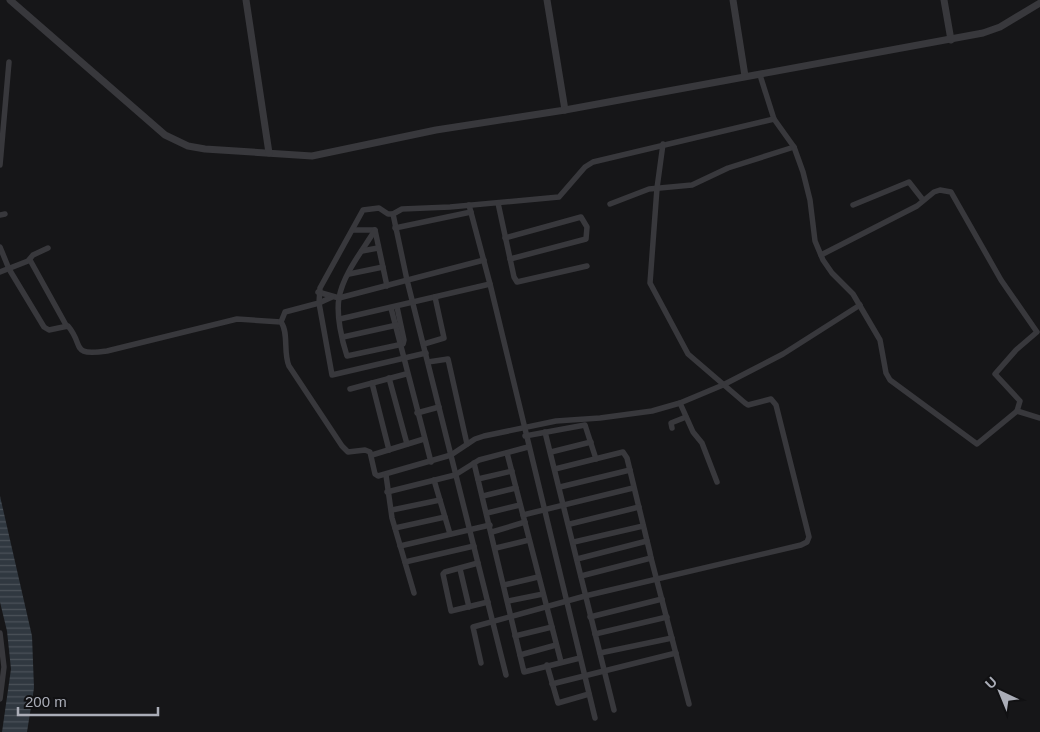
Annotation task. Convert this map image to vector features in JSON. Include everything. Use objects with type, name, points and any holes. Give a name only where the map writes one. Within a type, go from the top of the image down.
[{"type":"street","points":[[10,0],[165,134],[188,146],[205,150],[312,156],[436,130],[565,110],[951,40],[1000,27],[1040,3]]},
{"type":"street","points":[[246,0],[269,153]]},
{"type":"street","points":[[547,0],[565,110]]},
{"type":"street","points":[[733,0],[746,76]]},
{"type":"street","points":[[944,0],[951,40]]},
{"type":"street","points":[[0,165],[9,62]]},
{"type":"street","points":[[760,75],[774,119],[794,147],[805,177],[815,241],[821,255],[828,268],[853,294],[880,340],[886,373],[890,380],[973,443],[980,443],[998,425],[1017,411],[1020,401],[996,378],[995,374],[1016,350],[1037,332],[1001,280],[952,192],[940,190],[908,211],[821,255]]},
{"type":"street","points":[[426,353],[332,376],[318,292],[363,210],[379,208],[388,214],[393,214],[402,209],[559,197],[585,167],[593,162],[774,119]]},
{"type":"street","points":[[482,663],[473,627],[585,596],[801,545],[807,542],[809,537],[776,405],[770,399],[748,405],[688,354],[650,283],[657,188],[663,144]]},
{"type":"street","points":[[610,204],[631,194],[657,188],[692,184],[728,168],[794,147]]},
{"type":"street","points":[[852,206],[909,182],[923,200]]},
{"type":"street","points":[[498,203],[514,277],[517,282],[587,266]]},
{"type":"street","points":[[469,205],[490,284],[525,436],[595,718]]},
{"type":"street","points":[[395,228],[471,212]]},
{"type":"street","points":[[393,214],[407,280],[506,675]]},
{"type":"street","points":[[505,238],[581,217],[587,227],[588,236],[583,241],[510,259]]},
{"type":"street","points":[[353,230],[375,230]]},
{"type":"street","points":[[375,230],[387,286]]},
{"type":"street","points":[[375,230],[335,297],[347,357],[399,345],[404,342],[401,324],[394,308]]},
{"type":"street","points":[[0,247],[9,269],[44,327],[49,330],[66,325]]},
{"type":"street","points":[[0,272],[30,260],[32,255],[48,248]]},
{"type":"street","points":[[362,251],[378,248]]},
{"type":"street","points":[[30,260],[66,325],[71,330],[79,349],[87,353],[107,351],[237,319],[281,322]]},
{"type":"street","points":[[281,322],[286,312],[335,297],[387,286],[484,260]]},
{"type":"street","points":[[349,274],[383,268]]},
{"type":"street","points":[[340,320],[490,284]]},
{"type":"street","points":[[318,292],[335,297]]},
{"type":"street","points":[[424,344],[444,338],[435,297]]},
{"type":"street","points":[[382,476],[450,455],[484,436],[556,421],[600,418],[652,411],[680,403],[723,385],[783,354],[860,305]]},
{"type":"street","points":[[394,308],[394,326],[431,462]]},
{"type":"street","points":[[281,322],[284,327],[285,352],[288,366],[317,411],[346,451],[367,450],[372,455],[375,472],[382,476],[387,492],[395,528],[414,593]]},
{"type":"street","points":[[343,338],[401,324]]},
{"type":"street","points":[[428,362],[448,359],[468,444]]},
{"type":"street","points":[[350,389],[406,374]]},
{"type":"street","points":[[389,378],[407,444]]},
{"type":"street","points":[[372,383],[389,450]]},
{"type":"street","points":[[680,403],[694,434],[702,443],[717,482]]},
{"type":"street","points":[[417,413],[439,407]]},
{"type":"street","points":[[1017,411],[1040,418]]},
{"type":"street","points":[[672,428],[671,423],[686,417]]},
{"type":"street","points":[[525,436],[582,424],[586,428],[596,459]]},
{"type":"street","points":[[545,432],[570,524],[585,596],[614,710]]},
{"type":"street","points":[[372,455],[424,439]]},
{"type":"street","points":[[550,452],[590,442]]},
{"type":"street","points":[[387,492],[455,475],[474,463],[528,447]]},
{"type":"street","points":[[555,469],[623,452],[630,470],[689,704]]},
{"type":"street","points":[[507,453],[561,662]]},
{"type":"street","points":[[474,463],[496,548],[524,672],[580,658]]},
{"type":"street","points":[[560,487],[630,470]]},
{"type":"street","points":[[478,479],[512,471]]},
{"type":"street","points":[[434,480],[450,534]]},
{"type":"street","points":[[483,496],[516,488]]},
{"type":"street","points":[[523,515],[633,488]]},
{"type":"street","points":[[392,510],[440,500]]},
{"type":"street","points":[[487,513],[520,505]]},
{"type":"street","points":[[570,524],[639,507]]},
{"type":"street","points":[[395,528],[445,517]]},
{"type":"street","points":[[492,532],[525,522]]},
{"type":"street","points":[[400,546],[490,525]]},
{"type":"street","points":[[574,542],[643,526]]},
{"type":"street","points":[[496,548],[529,540]]},
{"type":"street","points":[[577,558],[647,541]]},
{"type":"street","points":[[405,562],[474,546]]},
{"type":"street","points":[[581,576],[651,558]]},
{"type":"street","points":[[478,563],[444,573],[443,580],[451,611],[488,602]]},
{"type":"street","points":[[460,569],[469,607]]},
{"type":"street","points":[[504,585],[538,577]]},
{"type":"street","points":[[508,601],[542,594]]},
{"type":"street","points":[[590,617],[662,599]]},
{"type":"street","points":[[594,634],[667,617]]},
{"type":"street","points":[[515,636],[552,627]]},
{"type":"street","points":[[0,634],[4,667],[0,699]]},
{"type":"street","points":[[600,653],[672,638]]},
{"type":"street","points":[[520,655],[556,645]]},
{"type":"street","points":[[552,684],[604,669],[676,653]]},
{"type":"street","points":[[547,665],[558,703],[589,694]]},
{"type":"shaded area","points":[[0,496],[32,636],[34,688],[27,732],[2,732],[11,669],[7,631],[0,602]]}]
